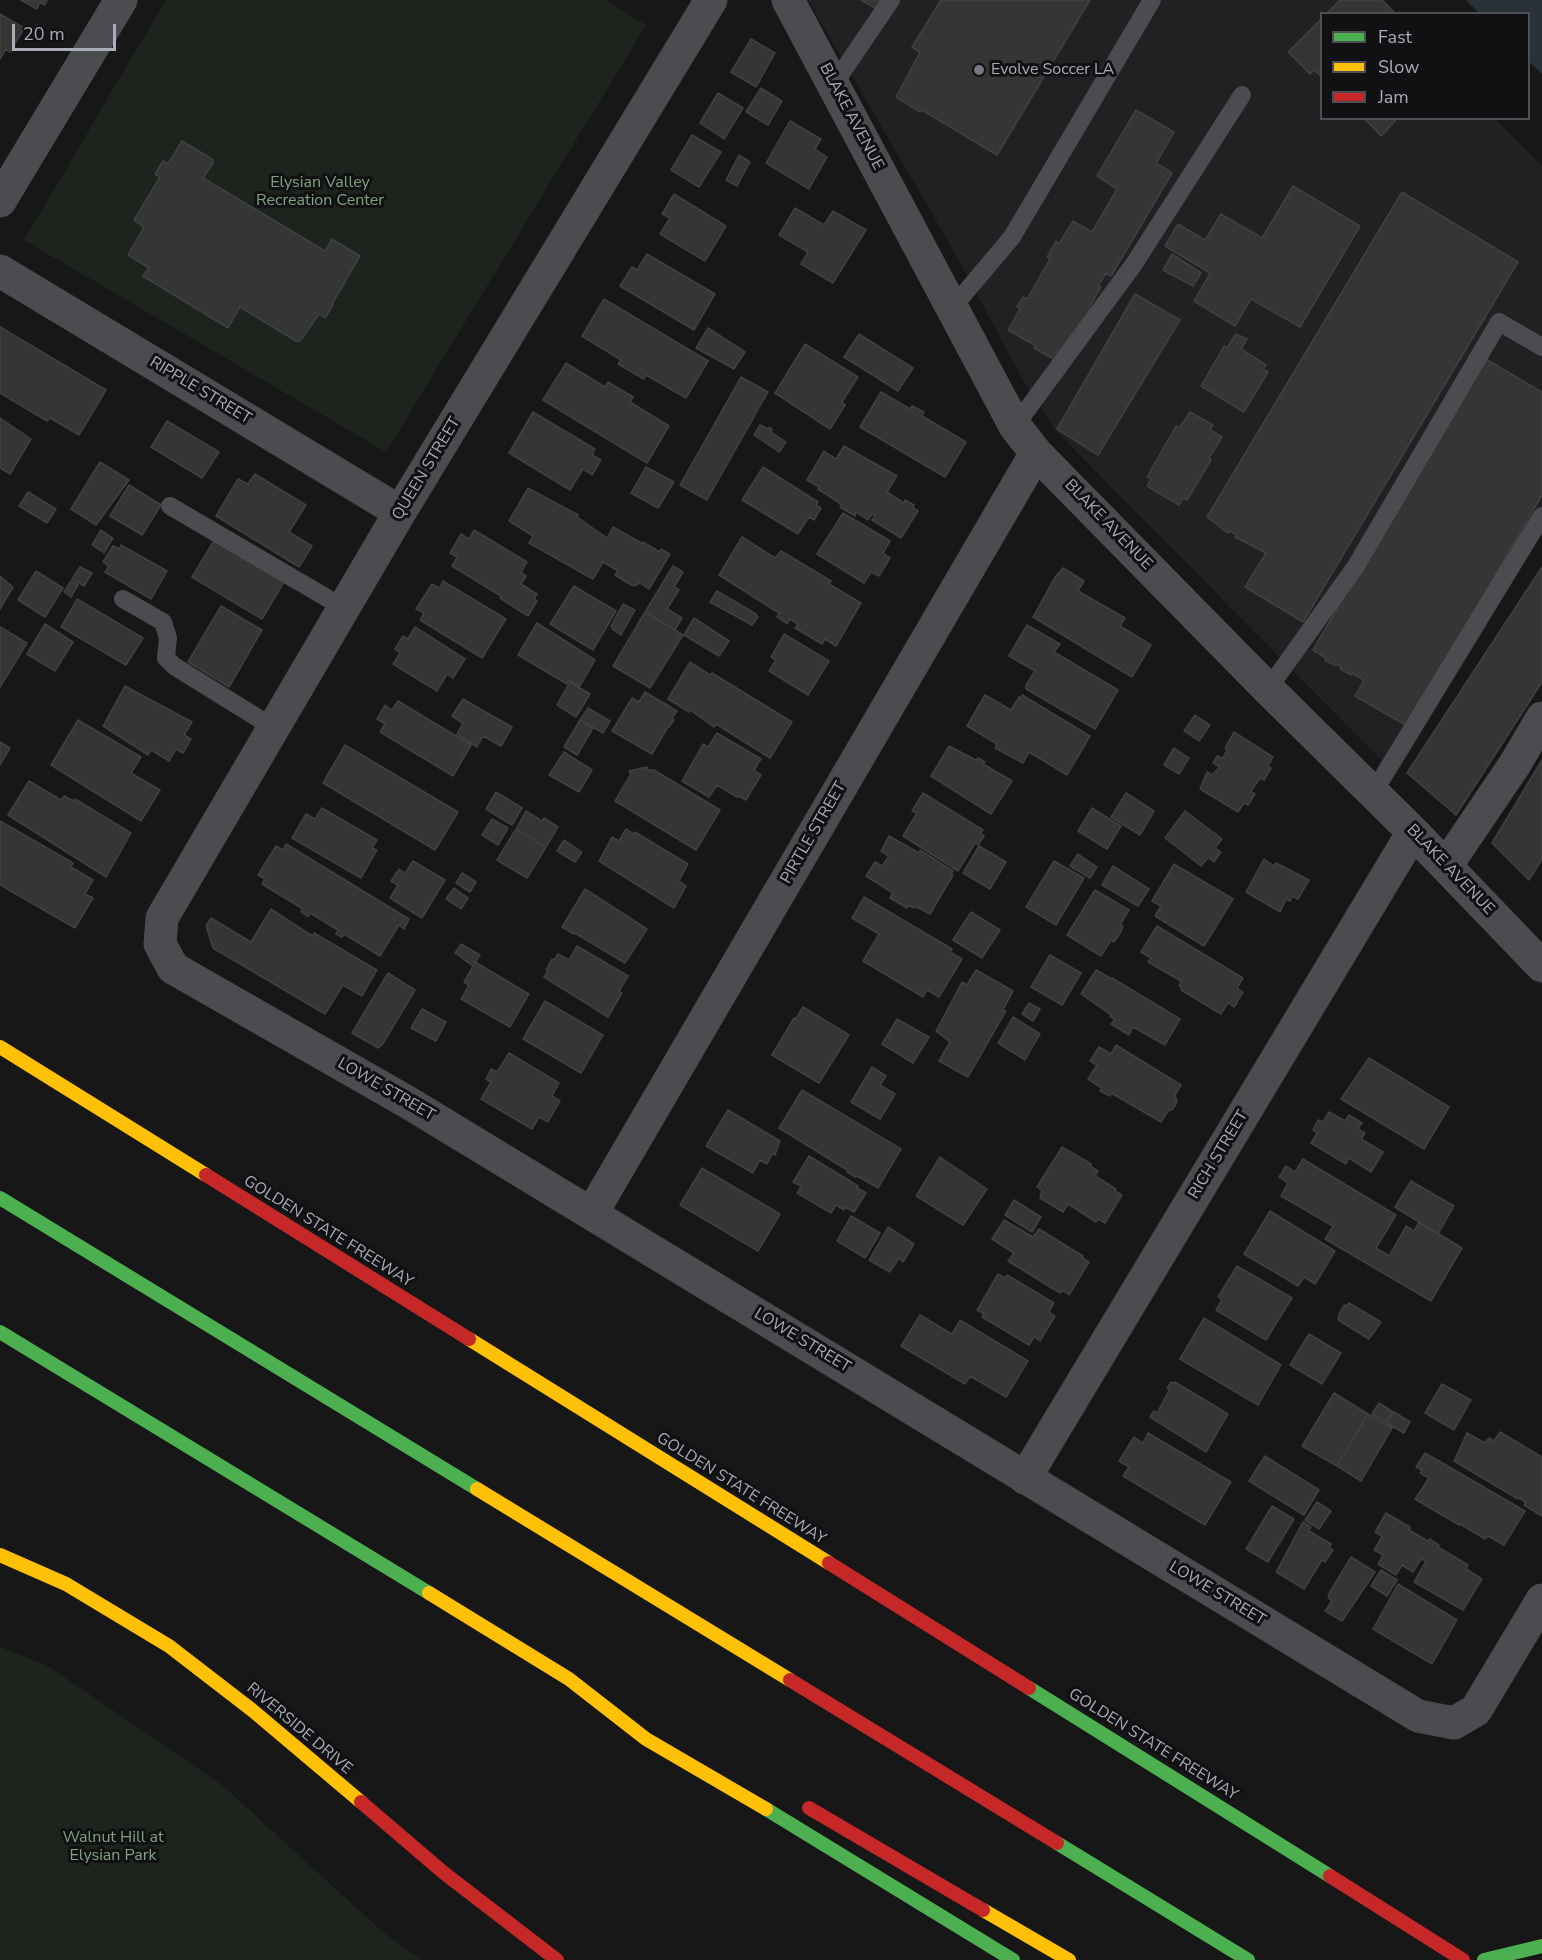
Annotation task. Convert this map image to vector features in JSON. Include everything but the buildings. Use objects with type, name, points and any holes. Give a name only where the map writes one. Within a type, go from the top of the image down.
[{"type":"main road","name":"GOLDEN STATE FREEWAY","points":[[0,1047],[1463,1960]]},
{"type":"main road","points":[[0,1198],[1248,1960]]},
{"type":"main road","points":[[0,1332],[569,1680],[646,1739],[818,1840],[1013,1960]]},
{"type":"main road","name":"RIVERSIDE DRIVE","points":[[0,1555],[66,1584],[170,1646],[252,1710],[444,1873],[557,1960]]},
{"type":"main road","points":[[569,1680],[619,1702]]},
{"type":"main road","points":[[792,1798],[1069,1960]]},
{"type":"main road","points":[[1484,1960],[1542,1946]]},
{"type":"street","points":[[0,201],[121,0]]},
{"type":"street","name":"QUEEN STREET","points":[[160,944],[162,918],[400,512],[711,0]]},
{"type":"street","name":"BLAKE AVENUE","points":[[788,0],[1015,426],[1036,453],[1268,689],[1413,832],[1542,966]]},
{"type":"street","name":"RIPPLE STREET","points":[[0,271],[400,512]]},
{"type":"street","name":"PIRTLE STREET","points":[[592,1213],[1036,453]]},
{"type":"street","points":[[1446,866],[1515,764],[1542,718]]},
{"type":"street","name":"RICH STREET","points":[[1025,1478],[1413,832]]},
{"type":"street","name":"LOWE STREET","points":[[160,944],[173,968],[409,1103],[1418,1716],[1454,1723],[1476,1710],[1542,1600]]},
{"type":"lane","points":[[834,84],[891,0]]},
{"type":"lane","points":[[953,307],[1012,237],[1152,0]]},
{"type":"lane","points":[[1015,426],[1134,264],[1242,95]]},
{"type":"lane","points":[[1268,689],[1356,566],[1499,322],[1542,347]]},
{"type":"lane","points":[[170,506],[344,608]]},
{"type":"lane","points":[[1373,793],[1542,516]]},
{"type":"lane","points":[[123,599],[163,622],[168,638],[166,658],[174,666],[274,728]]},
{"type":"shaded area","points":[[808,0],[1380,0],[1391,12],[1320,12],[1320,120],[1496,120],[1542,165],[1542,534],[1396,775],[1056,431],[1023,380],[952,248]]},
{"type":"shaded area","points":[[1466,0],[1542,0],[1542,74],[1530,63],[1530,12],[1478,12]]},
{"type":"green space","name":"Elysian Valley Recreation Center","points":[[166,0],[605,0],[646,25],[386,452],[24,240]]},
{"type":"green space","name":"Walnut Hill at Elysian Park","points":[[0,1647],[48,1666],[222,1785],[384,1933],[423,1960],[0,1960]]},
{"type":"traffic: fast","points":[[0,1198],[477,1489]]},
{"type":"traffic: fast","points":[[0,1332],[429,1593]]},
{"type":"traffic: fast","points":[[1029,1688],[1330,1876]]},
{"type":"traffic: fast","points":[[766,1809],[1013,1960]]},
{"type":"traffic: fast","points":[[1057,1843],[1248,1960]]},
{"type":"traffic: fast","points":[[1484,1960],[1542,1946]]},
{"type":"traffic: slow","points":[[0,1047],[206,1175]]},
{"type":"traffic: slow","points":[[469,1339],[829,1563]]},
{"type":"traffic: slow","points":[[477,1489],[790,1680]]},
{"type":"traffic: slow","points":[[0,1555],[66,1584],[169,1646],[252,1710],[361,1802]]},
{"type":"traffic: slow","points":[[429,1593],[569,1679],[646,1739],[766,1809]]},
{"type":"traffic: slow","points":[[983,1910],[1069,1960]]},
{"type":"traffic: jam","points":[[206,1175],[469,1339]]},
{"type":"traffic: jam","points":[[829,1563],[1029,1688]]},
{"type":"traffic: jam","points":[[790,1680],[1057,1843]]},
{"type":"traffic: jam","points":[[361,1802],[444,1873],[557,1960]]},
{"type":"traffic: jam","points":[[809,1808],[983,1910]]},
{"type":"traffic: jam","points":[[1330,1876],[1463,1960]]},
{"type":"place","name":"Evolve Soccer LA","points":[[979,70]]}]
